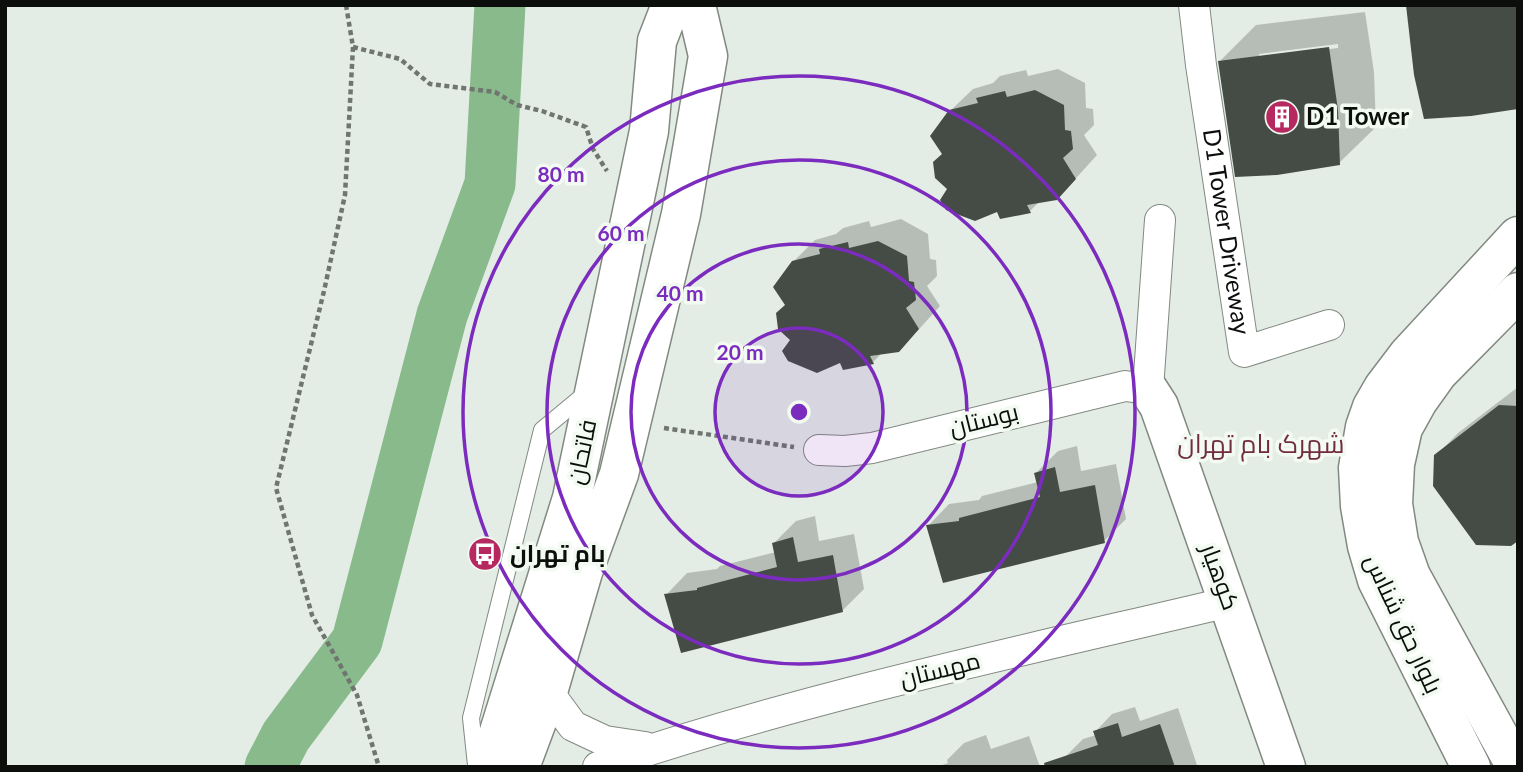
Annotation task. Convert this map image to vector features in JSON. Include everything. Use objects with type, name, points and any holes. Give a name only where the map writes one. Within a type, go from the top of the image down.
[{"type":"street","name":"فاتحان","points":[[488,767],[572,498],[649,131],[657,41],[671,5]]},
{"type":"street","name":"فاتحان","points":[[520,767],[548,692],[583,572],[619,474],[681,214],[708,56],[696,5]]},
{"type":"street","name":"D1 Tower Driveway","points":[[1194,5],[1244,352],[1329,326]]},
{"type":"street","points":[[649,131],[695,139]]},
{"type":"street","points":[[1148,389],[1160,220]]},
{"type":"street","name":"بلوار حق شناس","points":[[1471,767],[1377,580],[1360,506],[1358,468],[1365,427],[1382,388],[1408,355],[1518,236]]},
{"type":"street","name":"بلوار حق شناس","points":[[1515,766],[1411,576],[1399,542],[1393,503],[1395,464],[1403,428],[1418,401],[1438,373],[1518,292]]},
{"type":"street","name":"بوستان","points":[[819,450],[872,448],[1125,386],[1148,389]]},
{"type":"street","name":"کوهیار","points":[[1148,389],[1159,406],[1286,767]]},
{"type":"street","name":"مهستان","points":[[598,767],[775,712],[1230,602]]},
{"type":"street","name":"مهستان","points":[[548,692],[573,726],[605,741],[653,748]]},
{"type":"lane","points":[[477,767],[471,718],[542,430],[596,385]]},
{"type":"path","points":[[346,5],[353,47],[345,195],[276,488],[312,615],[357,695],[379,767]]},
{"type":"path","points":[[353,47],[400,59],[430,84],[495,92],[517,105],[586,127],[593,149],[632,210]]},
{"type":"path","points":[[631,423],[819,450]]},
{"type":"building","points":[[1406,5],[1518,5],[1518,109],[1424,119],[1414,75]]},
{"type":"building","name":"D1 Tower","points":[[1329,47],[1338,110],[1340,165],[1277,175],[1235,177],[1218,61]]},
{"type":"building","points":[[1035,90],[1064,105],[1065,130],[1071,131],[1073,149],[1063,158],[1076,179],[1057,200],[1027,205],[1031,213],[1000,219],[997,212],[975,221],[946,210],[940,200],[947,189],[935,178],[933,162],[942,154],[930,136],[949,110],[978,103],[976,98],[1005,91],[1007,97]]},
{"type":"building","points":[[878,241],[907,256],[909,281],[914,282],[916,300],[906,308],[919,329],[899,352],[870,356],[874,364],[843,370],[840,363],[817,373],[788,361],[782,351],[790,340],[778,329],[776,313],[785,305],[773,287],[792,261],[820,254],[819,249],[848,242],[849,248]]},
{"type":"building","points":[[1499,405],[1518,406],[1518,541],[1511,546],[1476,545],[1433,486],[1434,455]]},
{"type":"building","points":[[1055,467],[1060,492],[1095,485],[1105,543],[943,583],[926,525],[959,521],[959,518],[1040,497],[1034,473]]},
{"type":"building","points":[[793,537],[798,562],[833,555],[843,612],[681,653],[664,594],[697,590],[777,567],[772,543]]},
{"type":"building","points":[[1118,723],[1122,737],[1160,724],[1175,767],[1045,767],[1044,763],[1098,745],[1093,731]]},
{"type":"waterway","points":[[270,767],[286,736],[357,641],[442,315],[490,184],[500,5]]},
{"type":"place","name":"D1 Tower","points":[[1282,117]]},
{"type":"place","name":"بام تهران","points":[[485,554]]},
{"type":"district","name":"شهرک بام تهران","points":[[1261,444]]}]
